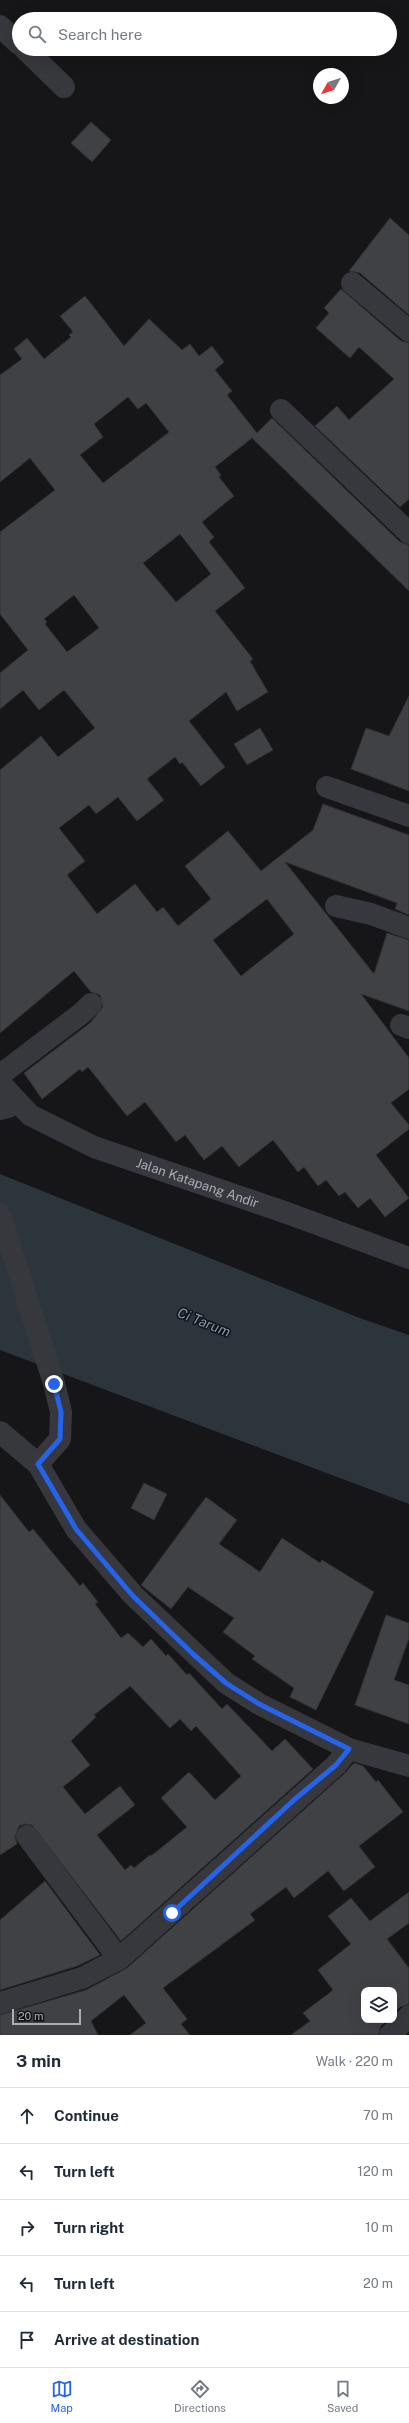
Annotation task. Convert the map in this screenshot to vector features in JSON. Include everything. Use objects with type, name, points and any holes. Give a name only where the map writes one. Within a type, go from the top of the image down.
[{"type":"street","points":[[0,26],[12,37]]},
{"type":"street","points":[[31,56],[64,87]]},
{"type":"street","points":[[352,284],[409,332]]},
{"type":"street","points":[[281,410],[409,534]]},
{"type":"street","points":[[327,787],[409,816]]},
{"type":"street","points":[[336,906],[371,914],[409,928]]},
{"type":"street","points":[[0,1075],[82,1013],[91,1004]]},
{"type":"street","name":"Jalan Katapang Andir","points":[[0,1083],[30,1115],[94,1147],[287,1213],[409,1258]]},
{"type":"street","points":[[3,1107],[30,1115]]},
{"type":"street","points":[[0,1214],[54,1384],[61,1412],[60,1439],[38,1464]]},
{"type":"street","points":[[0,1432],[38,1464],[76,1529],[133,1596],[193,1654],[226,1683],[259,1704],[349,1749],[409,1766]]},
{"type":"street","points":[[0,2003],[82,1978],[119,1959],[336,1765],[349,1749]]},
{"type":"street","points":[[27,1836],[119,1959]]},
{"type":"street","points":[[390,2035],[409,2016]]},
{"type":"water","name":"Ci Tarum","points":[[0,1174],[357,1317],[409,1335],[409,1504],[0,1350]]},
{"type":"building","points":[[91,122],[111,140],[92,162],[71,143]]},
{"type":"building","points":[[390,218],[409,235],[409,315],[360,273],[349,271]]},
{"type":"building","points":[[341,289],[401,341],[409,343],[409,499],[400,507],[315,426],[337,406],[349,420],[394,379],[359,347],[350,358],[316,328],[329,313],[324,308]]},
{"type":"building","points":[[85,296],[124,346],[149,319],[182,350],[190,344],[199,356],[212,346],[224,362],[215,370],[232,391],[227,395],[257,433],[272,418],[400,542],[409,545],[409,591],[252,438],[215,467],[221,475],[219,477],[234,496],[202,522],[214,537],[209,542],[245,588],[215,611],[253,659],[250,661],[268,692],[237,711],[226,692],[189,721],[225,767],[201,786],[182,762],[180,764],[175,757],[147,779],[164,800],[137,821],[118,797],[96,814],[89,805],[59,828],[85,861],[67,875],[97,914],[135,884],[157,912],[163,907],[178,926],[211,899],[185,866],[228,831],[261,871],[313,830],[323,804],[409,835],[409,915],[395,909],[397,903],[285,862],[374,974],[387,933],[409,940],[409,1011],[361,994],[409,1058],[409,1089],[391,1103],[409,1125],[409,1129],[376,1155],[409,1198],[385,1217],[370,1198],[358,1208],[345,1192],[339,1196],[326,1180],[318,1186],[304,1167],[298,1172],[273,1140],[239,1167],[222,1146],[204,1160],[185,1135],[176,1142],[145,1102],[127,1116],[88,1067],[82,1072],[80,1069],[42,1099],[24,1073],[90,1023],[103,1007],[100,995],[91,992],[74,971],[0,1033],[0,770],[41,736],[58,757],[95,728],[64,690],[39,710],[23,690],[0,709],[0,673],[28,650],[0,614],[0,532],[55,490],[30,458],[0,482],[0,375],[22,359],[14,349],[27,338],[44,359],[71,337],[69,335],[73,332],[60,316]],"holes":[[[128,397],[138,409],[146,403],[169,432],[103,483],[80,455],[103,437],[94,424]],[[180,534],[211,574],[176,602],[143,563]],[[74,595],[99,628],[67,652],[45,624],[47,622],[44,619]],[[267,899],[294,934],[241,976],[213,940]]]},
{"type":"building","points":[[409,696],[409,791],[351,769],[366,728],[389,736]]},
{"type":"building","points":[[260,728],[273,750],[247,765],[234,744]]},
{"type":"building","points":[[144,1483],[167,1494],[154,1520],[131,1508]]},
{"type":"building","points":[[0,1495],[29,1532],[33,1529],[80,1586],[83,1583],[98,1602],[95,1604],[121,1638],[128,1633],[143,1647],[151,1639],[166,1656],[168,1654],[187,1675],[189,1673],[222,1709],[227,1704],[272,1751],[285,1739],[313,1769],[121,1941],[32,1825],[25,1824],[19,1826],[15,1837],[17,1844],[0,1855]],"holes":[[[130,1686],[170,1728],[180,1719],[191,1731],[196,1726],[241,1776],[215,1800],[189,1772],[161,1798],[187,1827],[134,1868],[131,1865],[125,1870],[97,1835],[135,1805],[120,1786],[85,1814],[63,1787],[90,1765],[71,1741],[96,1717],[94,1715]]]},
{"type":"building","points":[[206,1497],[237,1520],[219,1544],[260,1572],[282,1538],[320,1563],[322,1560],[374,1592],[316,1710],[290,1697],[294,1688],[252,1659],[255,1656],[223,1632],[234,1618],[188,1587],[171,1609],[141,1585]]},
{"type":"building","points":[[386,1615],[409,1623],[409,1638],[394,1680],[409,1685],[409,1724],[355,1705]]},
{"type":"building","points":[[354,1763],[363,1766],[376,1782],[378,1780],[403,1812],[359,1846],[375,1867],[344,1891],[328,1871],[294,1898],[286,1887],[250,1914],[255,1920],[163,1988],[187,2019],[181,2024],[190,2035],[130,2035],[146,2023],[124,1995],[91,2021],[98,2035],[0,2035],[0,2015],[86,1990],[127,1968],[344,1774]]},
{"type":"building","points":[[45,1881],[100,1955],[77,1966],[0,1990],[0,1920]]},
{"type":"building","points":[[409,1892],[409,1923],[387,1939],[409,1968],[409,2004],[400,2007],[397,2010],[397,1987],[361,1987],[361,2023],[384,2023],[381,2026],[378,2035],[291,2035],[310,2021],[303,2013],[333,1990],[318,1970],[351,1944],[328,1916],[351,1898],[370,1921]]},
{"type":"route","points":[[54,1384],[61,1412],[60,1439],[38,1464],[76,1529],[133,1596],[193,1654],[226,1683],[259,1704],[349,1749],[336,1765],[295,1799],[172,1913]]}]
